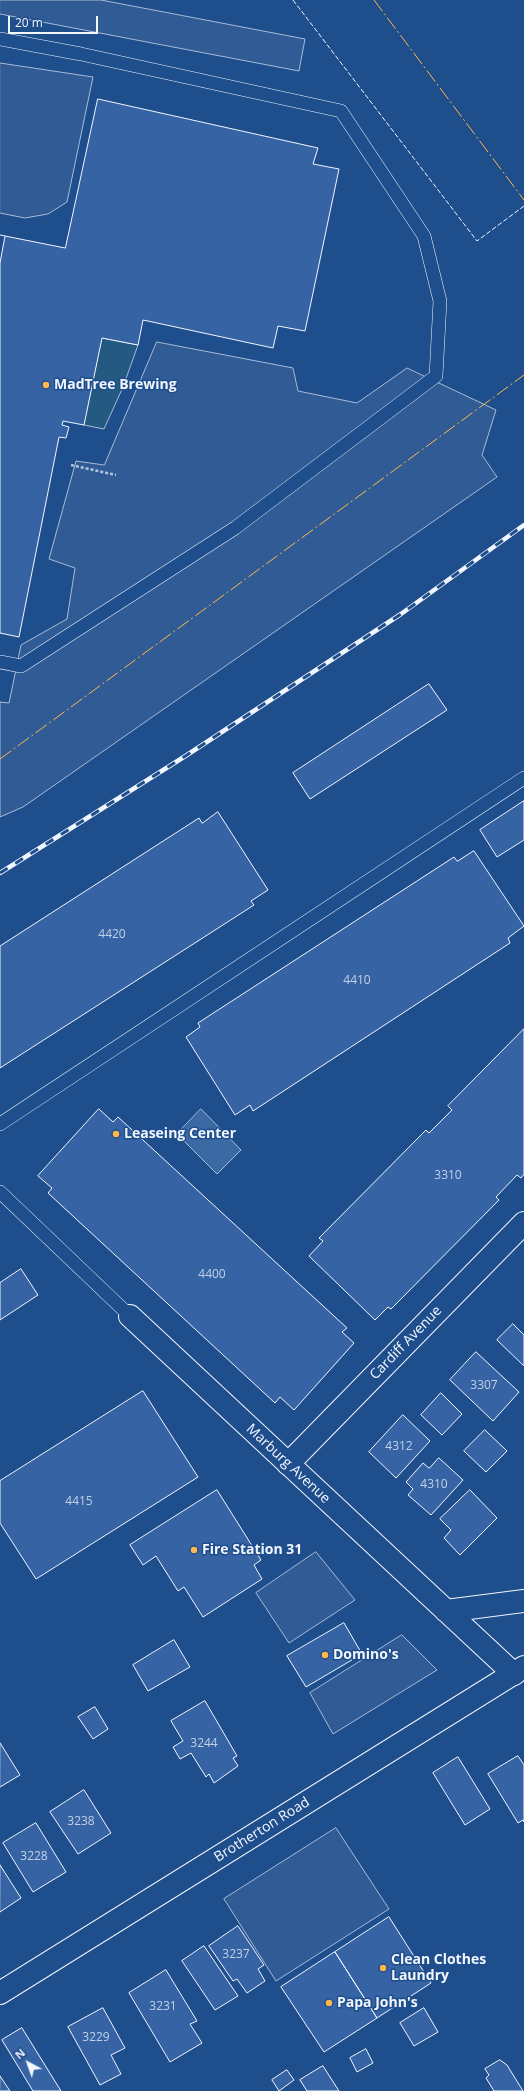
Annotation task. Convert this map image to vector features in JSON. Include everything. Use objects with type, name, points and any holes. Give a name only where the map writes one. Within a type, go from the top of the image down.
[{"type":"street","name":"Cardiff Avenue","points":[[288,1464],[524,1223]]},
{"type":"street","name":"Marburg Avenue","points":[[130,1316],[446,1611],[519,1671]]},
{"type":"street","points":[[446,1611],[524,1601]]},
{"type":"street","name":"Brotherton Road","points":[[0,1992],[519,1671]]},
{"type":"lane","points":[[0,39],[89,56],[341,111],[424,236],[440,301],[436,376],[235,528],[21,666],[0,662]]},
{"type":"lane","points":[[0,1124],[524,778]]},
{"type":"lane","points":[[0,1192],[130,1316]]},
{"type":"path","points":[[71,464],[116,475]]},
{"type":"shaded area","points":[[0,0],[101,0],[305,39],[299,71],[0,14]]},
{"type":"shaded area","points":[[0,63],[93,77],[67,202],[48,214],[25,218],[0,213]]},
{"type":"shaded area","points":[[102,338],[138,345],[123,387],[104,429],[84,425]]},
{"type":"shaded area","points":[[157,342],[293,368],[298,391],[357,403],[407,368],[496,410],[482,455],[497,477],[23,807],[0,817],[0,702],[9,703],[21,645],[67,619],[75,568],[49,559],[76,461],[104,465]]},
{"type":"shaded area","points":[[201,1109],[241,1150],[217,1174],[177,1134]]},
{"type":"shaded area","points":[[316,1552],[355,1600],[289,1643],[256,1593]]},
{"type":"shaded area","points":[[402,1635],[437,1670],[333,1734],[310,1693]]},
{"type":"shaded area","points":[[336,1828],[389,1909],[276,1981],[224,1899]]},
{"type":"building","name":"MadTree Brewing","points":[[98,99],[318,148],[313,164],[339,169],[305,331],[278,326],[273,348],[143,320],[138,345],[102,338],[84,425],[63,421],[62,425],[69,427],[66,438],[59,437],[19,637],[0,633],[0,263],[5,236],[65,248]]},
{"type":"building","points":[[429,684],[447,710],[310,799],[293,773]]},
{"type":"building","points":[[524,801],[524,840],[497,857],[480,830]]},
{"type":"building","points":[[218,812],[268,890],[251,901],[254,905],[0,1068],[0,946],[199,818],[202,823]]},
{"type":"building","points":[[474,851],[524,926],[508,938],[510,943],[253,1111],[250,1105],[235,1115],[186,1037],[200,1027],[198,1023],[454,857],[457,861]]},
{"type":"building","points":[[524,1029],[524,1174],[521,1178],[517,1175],[496,1197],[499,1200],[391,1309],[388,1307],[375,1320],[309,1256],[323,1241],[319,1238],[426,1130],[429,1133],[452,1110],[448,1106]]},
{"type":"building","points":[[99,1109],[113,1122],[118,1117],[347,1328],[342,1332],[354,1343],[294,1410],[280,1397],[275,1403],[48,1193],[52,1188],[38,1176]]},
{"type":"building","points":[[21,1269],[38,1295],[0,1320],[0,1283]]},
{"type":"building","points":[[513,1324],[524,1335],[524,1366],[497,1340]]},
{"type":"building","points":[[476,1352],[519,1392],[493,1421],[450,1380]]},
{"type":"building","points":[[143,1391],[198,1477],[36,1579],[0,1523],[0,1481]]},
{"type":"building","points":[[441,1393],[462,1414],[442,1435],[421,1415]]},
{"type":"building","points":[[403,1415],[430,1441],[396,1478],[369,1452]]},
{"type":"building","points":[[485,1430],[507,1451],[486,1472],[464,1451]]},
{"type":"building","points":[[439,1458],[463,1480],[431,1515],[408,1495],[413,1489],[406,1482],[423,1463],[429,1468]]},
{"type":"building","name":"Fire Station 31","points":[[217,1490],[261,1560],[254,1565],[262,1579],[203,1617],[184,1587],[178,1591],[156,1556],[143,1565],[130,1545]]},
{"type":"building","points":[[470,1490],[497,1518],[460,1555],[444,1538],[451,1530],[440,1519]]},
{"type":"building","name":"Domino's","points":[[344,1623],[362,1654],[306,1687],[287,1656]]},
{"type":"building","points":[[174,1640],[190,1667],[148,1691],[133,1665]]},
{"type":"building","points":[[205,1701],[237,1756],[233,1758],[238,1766],[214,1783],[209,1774],[206,1777],[191,1753],[180,1759],[173,1747],[183,1741],[171,1721]]},
{"type":"building","points":[[95,1707],[108,1729],[93,1739],[78,1717]]},
{"type":"building","points":[[0,1743],[20,1775],[0,1787]]},
{"type":"building","points":[[518,1756],[524,1765],[524,1822],[523,1820],[518,1823],[488,1774]]},
{"type":"building","points":[[458,1757],[490,1809],[465,1825],[433,1773]]},
{"type":"building","points":[[84,1790],[111,1833],[78,1854],[50,1812]]},
{"type":"building","points":[[36,1823],[66,1872],[33,1892],[3,1843]]},
{"type":"building","points":[[0,1865],[21,1898],[0,1912]]},
{"type":"building","name":"Clean Clothes Laundry","points":[[389,1917],[431,1983],[377,2018],[335,1952]]},
{"type":"building","points":[[238,1926],[264,1965],[258,1969],[265,1981],[247,1993],[237,1979],[233,1981],[209,1946]]},
{"type":"building","points":[[204,1946],[238,1996],[215,2010],[182,1961]]},
{"type":"building","name":"Papa John's","points":[[335,1952],[377,2018],[324,2052],[281,1987]]},
{"type":"building","points":[[166,1970],[197,2021],[190,2024],[202,2043],[170,2062],[129,1993]]},
{"type":"building","points":[[103,2008],[125,2048],[111,2055],[121,2074],[100,2085],[68,2027]]},
{"type":"building","points":[[424,2008],[438,2032],[414,2046],[400,2023]]},
{"type":"building","points":[[22,2028],[61,2091],[33,2091],[2,2040]]},
{"type":"building","points":[[366,2049],[373,2063],[357,2072],[350,2058]]},
{"type":"building","points":[[500,2060],[507,2065],[523,2091],[494,2091],[486,2078],[489,2075],[485,2069]]},
{"type":"building","points":[[323,2066],[339,2091],[307,2091],[300,2080]]},
{"type":"building","points":[[287,2070],[294,2080],[279,2091],[272,2080]]},
{"type":"building","points":[[0,2076],[10,2091],[0,2091]]},
{"type":"railway","points":[[0,873],[187,755],[401,614],[524,525]]},
{"type":"fence","points":[[293,0],[477,241],[524,206]]},
{"type":"fence","points":[[0,235],[6,236]]},
{"type":"power","points":[[374,0],[524,200]]},
{"type":"power","points":[[0,759],[524,375]]},
{"type":"place","name":"MadTree Brewing","points":[[46,385]]},
{"type":"place","name":"Leaseing Center","points":[[116,1134]]},
{"type":"place","name":"Fire Station 31","points":[[194,1550]]},
{"type":"place","name":"Domino's","points":[[325,1655]]},
{"type":"place","name":"Clean Clothes Laundry","points":[[383,1968]]},
{"type":"place","name":"Papa John's","points":[[329,2003]]}]
